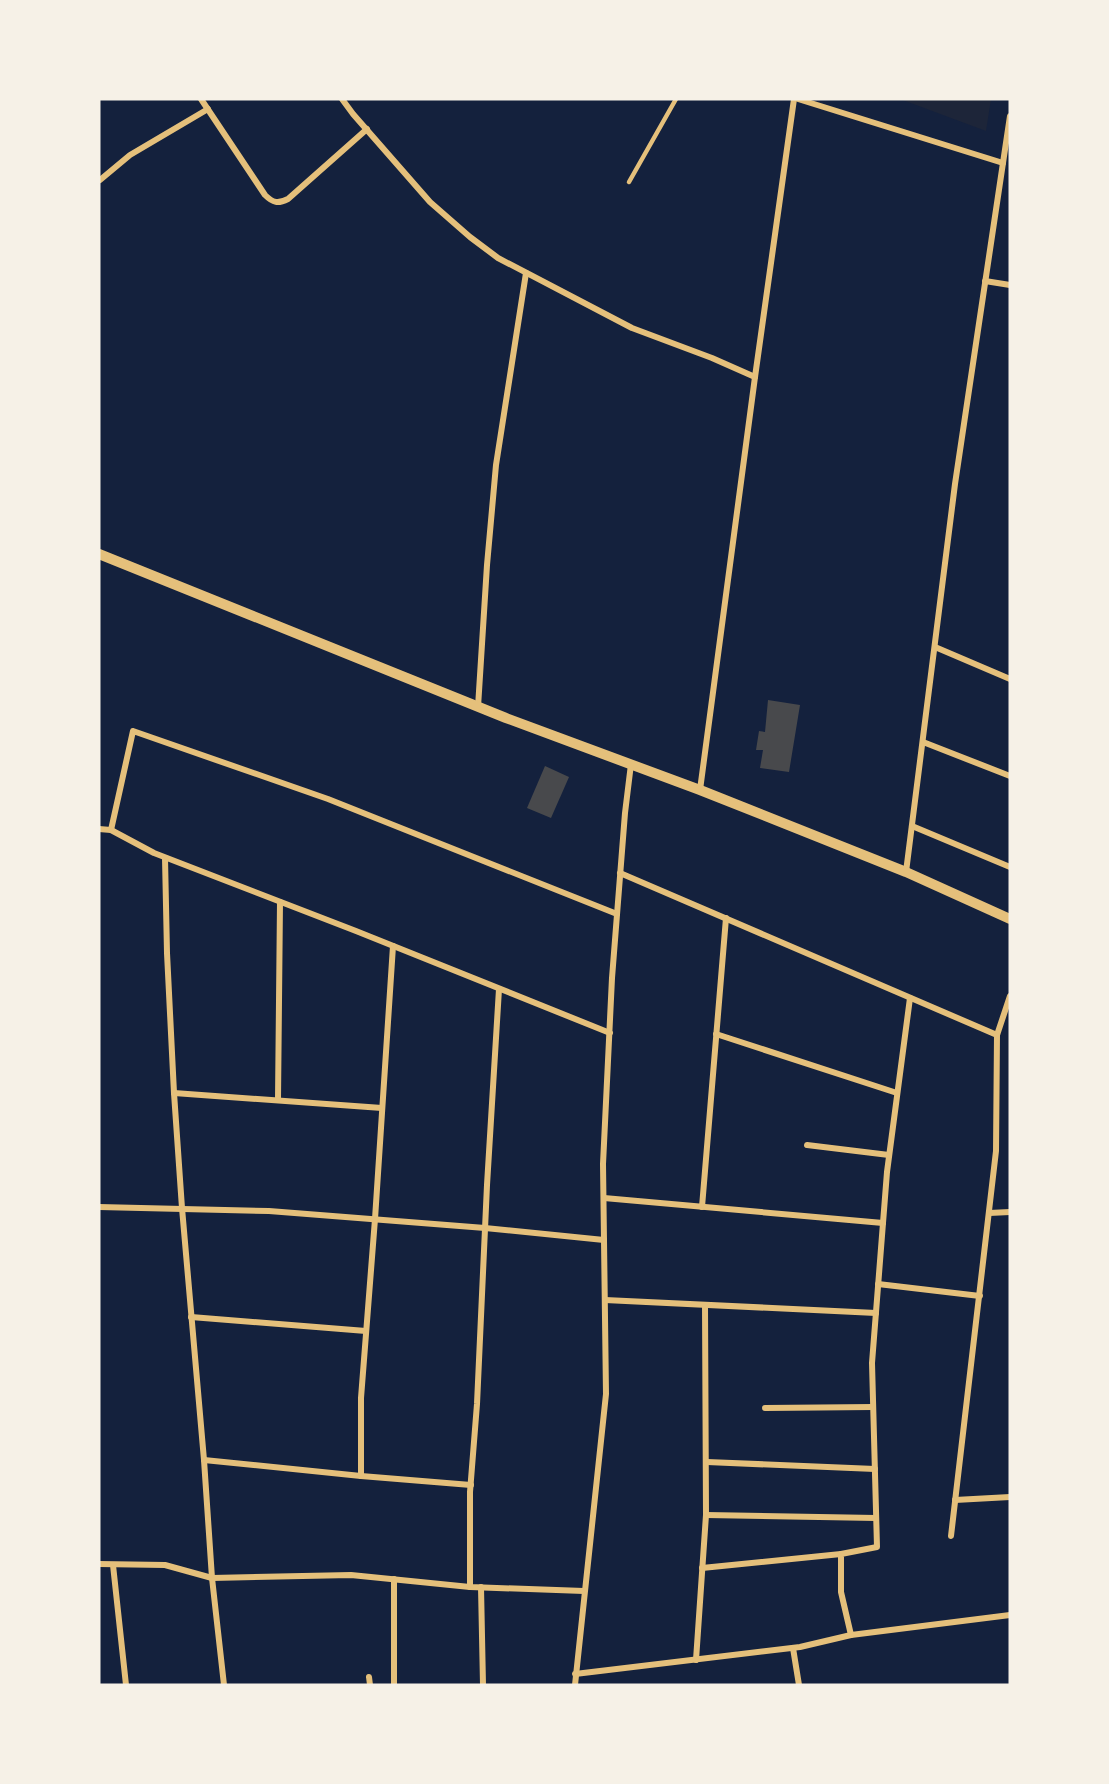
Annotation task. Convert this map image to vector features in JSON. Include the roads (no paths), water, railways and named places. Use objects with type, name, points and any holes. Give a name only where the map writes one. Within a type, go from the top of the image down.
[{"type":"street","points":[[201,99],[265,195],[276,202],[288,199],[367,129]]},
{"type":"street","points":[[342,99],[430,202],[498,258],[632,328],[755,376]]},
{"type":"street","points":[[700,790],[755,376],[796,99],[1003,163]]},
{"type":"street","points":[[100,180],[130,156],[208,109]]},
{"type":"street","points":[[906,872],[955,484],[1003,163],[1007,155],[1010,116]]},
{"type":"street","points":[[478,707],[496,465],[526,273]]},
{"type":"street","points":[[985,281],[1010,285]]},
{"type":"street","points":[[99,554],[478,707],[700,790],[906,872],[1010,919]]},
{"type":"street","points":[[935,647],[1010,679]]},
{"type":"street","points":[[111,830],[133,731],[328,799],[617,914]]},
{"type":"street","points":[[923,742],[1010,776]]},
{"type":"street","points":[[575,1685],[606,1394],[603,1164],[617,914],[631,764]]},
{"type":"street","points":[[912,826],[1010,867]]},
{"type":"street","points":[[99,829],[111,830],[165,858],[610,1033]]},
{"type":"street","points":[[165,858],[167,953],[182,1208],[212,1578],[224,1685]]},
{"type":"street","points":[[620,873],[997,1035]]},
{"type":"street","points":[[278,1100],[280,902]]},
{"type":"street","points":[[702,1207],[726,918]]},
{"type":"street","points":[[361,1476],[361,1398],[393,946]]},
{"type":"street","points":[[470,1587],[471,1485],[500,989]]},
{"type":"street","points":[[951,1536],[996,1151],[997,1035],[1010,996]]},
{"type":"street","points":[[702,1568],[841,1554],[877,1547],[872,1363],[889,1155],[910,998]]},
{"type":"street","points":[[716,1034],[897,1093]]},
{"type":"street","points":[[174,1093],[382,1108]]},
{"type":"street","points":[[807,1145],[889,1155]]},
{"type":"street","points":[[604,1198],[883,1223]]},
{"type":"street","points":[[99,1207],[269,1211],[604,1240]]},
{"type":"street","points":[[990,1213],[1010,1212]]},
{"type":"street","points":[[878,1284],[980,1296]]},
{"type":"street","points":[[605,1300],[876,1313]]},
{"type":"street","points":[[696,1660],[706,1515],[705,1305]]},
{"type":"street","points":[[191,1317],[366,1331]]},
{"type":"street","points":[[765,1408],[873,1407]]},
{"type":"street","points":[[204,1460],[471,1485]]},
{"type":"street","points":[[706,1462],[875,1469]]},
{"type":"street","points":[[955,1500],[1010,1497]]},
{"type":"street","points":[[706,1515],[876,1518]]},
{"type":"street","points":[[841,1554],[841,1592],[851,1635]]},
{"type":"street","points":[[99,1564],[165,1565],[212,1578],[351,1575],[470,1587],[584,1591]]},
{"type":"street","points":[[113,1565],[126,1685]]},
{"type":"street","points":[[394,1579],[394,1685]]},
{"type":"street","points":[[481,1587],[483,1685]]},
{"type":"street","points":[[575,1674],[793,1648],[851,1635],[1010,1615]]},
{"type":"street","points":[[793,1648],[799,1685]]},
{"type":"street","points":[[369,1677],[370,1685]]},
{"type":"lane","points":[[628,182],[676,99]]}]
